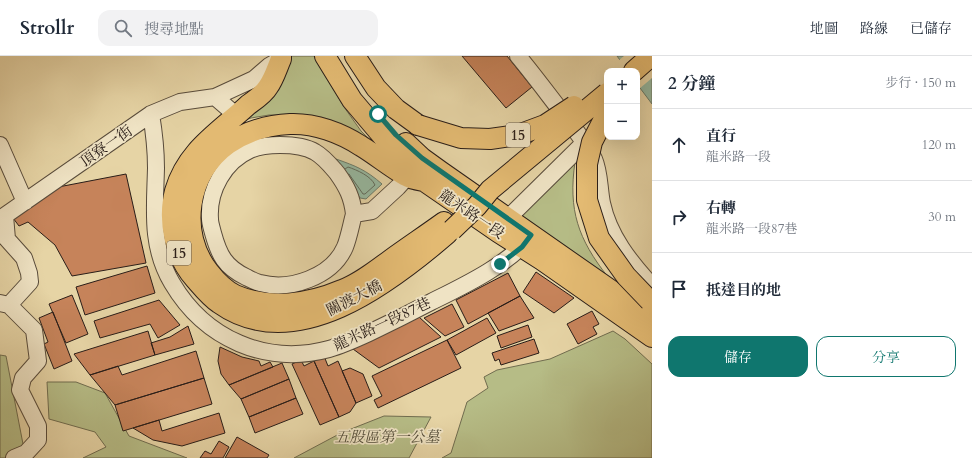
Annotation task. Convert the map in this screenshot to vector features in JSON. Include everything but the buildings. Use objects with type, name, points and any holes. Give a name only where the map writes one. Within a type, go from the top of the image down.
[{"type":"main road","name":"龍米路一段","points":[[325,56],[352,100],[385,139],[409,162],[415,179],[502,225],[526,241],[652,337]]},
{"type":"main road","name":"龍米路一段","points":[[340,56],[362,92],[396,135],[502,225]]},
{"type":"main road","name":"15","points":[[356,56],[376,88],[396,109],[418,125],[461,138],[490,139],[518,135],[545,126],[592,93],[604,89]]},
{"type":"main road","points":[[638,68],[652,56]]},
{"type":"main road","name":"關渡大橋","points":[[281,58],[268,87],[237,116],[197,149],[185,168],[175,192],[172,213],[178,252],[189,272],[203,288],[218,303],[238,314],[258,320],[285,321],[313,318],[342,307],[365,295],[396,274],[421,256],[448,226]]},
{"type":"main road","name":"15","points":[[448,226],[469,200],[490,190],[604,95]]},
{"type":"main road","points":[[604,118],[592,142],[587,164],[587,200],[599,238],[626,276],[652,302]]},
{"type":"main road","points":[[415,179],[360,145],[335,132],[303,124],[290,124],[260,128],[235,140],[220,150],[204,169],[195,188],[191,206],[190,227],[194,244],[202,264],[216,281],[234,294],[258,301],[282,305],[308,301],[342,290],[365,278],[448,226]]},
{"type":"main road","name":"龍米路一段","points":[[526,241],[652,302]]},
{"type":"street","points":[[518,56],[585,142],[599,174],[602,203],[606,221],[652,302]]},
{"type":"street","name":"頂寮一街","points":[[14,458],[26,453],[38,440],[38,426],[20,390],[24,378],[38,361],[34,330],[4,304],[30,282],[29,273],[24,258],[7,239],[3,217],[151,114],[180,102],[215,97],[254,78],[281,58]]},
{"type":"street","points":[[215,97],[237,116]]},
{"type":"street","name":"龍米路一段87巷","points":[[151,114],[156,167],[154,216],[157,246],[163,265],[171,283],[197,316],[224,337],[244,346],[260,351],[281,354],[302,354],[331,348],[350,342],[451,292],[500,264],[526,241]]},
{"type":"street","points":[[502,225],[585,142]]},
{"type":"street","points":[[0,145],[25,202]]},
{"type":"street","points":[[271,145],[303,147],[316,152],[331,165],[347,189],[352,200],[354,214],[344,248],[335,261],[320,274],[303,282],[276,285],[259,283],[241,275],[225,263],[216,246],[210,218],[212,198],[220,177],[233,160],[251,149],[271,145]]},
{"type":"street","points":[[354,214],[372,211],[398,187],[415,179]]},
{"type":"green space","points":[[286,56],[314,56],[344,107],[361,131],[377,147],[292,115],[269,115],[251,118],[234,124]]},
{"type":"green space","points":[[575,162],[573,195],[574,209],[578,223],[589,250],[608,277],[518,215]]},
{"type":"green space","name":"五股區第一公墓","points":[[613,331],[625,339],[652,364],[652,458],[442,458],[451,453],[467,402],[488,388],[484,377],[497,370],[550,359]]},
{"type":"green space","points":[[0,355],[6,356],[23,444],[31,458],[0,458]]},
{"type":"green space","points":[[47,382],[76,382],[105,393],[129,436],[187,458],[83,458],[106,447],[95,432],[49,419]]},
{"type":"green space","name":"五股區第一公墓","points":[[384,416],[431,417],[409,458],[294,458],[341,433]]},
{"type":"water","points":[[617,56],[652,56],[652,104],[640,88],[640,68],[626,68]]},
{"type":"water","points":[[336,159],[360,169],[371,175],[382,184],[366,199],[360,198],[351,183],[334,162]]},
{"type":"pier","points":[[624,56],[652,56],[652,78],[640,88],[640,68],[624,68],[618,61]]},
{"type":"route","points":[[378,114],[396,135],[422,158],[531,235],[522,247],[500,264]]}]
